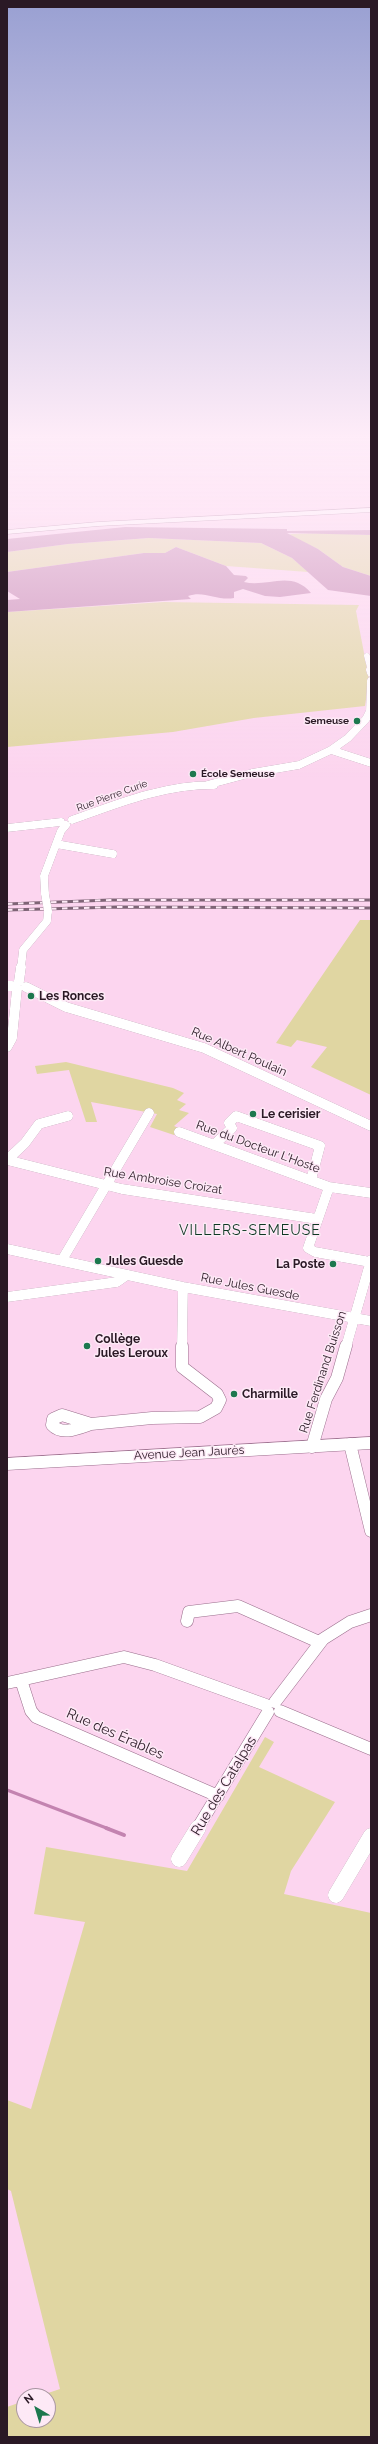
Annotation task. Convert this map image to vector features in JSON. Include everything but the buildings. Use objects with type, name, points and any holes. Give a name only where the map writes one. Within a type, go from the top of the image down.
[{"type":"main road","name":"Avenue Jean Jaurès","points":[[7,1464],[371,1443]]},
{"type":"street","points":[[367,656],[371,673]]},
{"type":"street","name":"Rue Pierre Curie","points":[[7,828],[66,822],[148,793],[189,785],[226,783],[299,765],[331,750],[348,738],[366,720],[370,711],[371,681]]},
{"type":"street","points":[[331,750],[371,764]]},
{"type":"street","points":[[7,1047],[12,1038],[16,986],[24,946],[49,918],[44,876],[66,822]]},
{"type":"street","points":[[56,844],[113,854]]},
{"type":"street","name":"Rue Albert Poulain","points":[[16,986],[66,1008],[204,1048],[371,1126]]},
{"type":"street","points":[[62,1260],[149,1112]]},
{"type":"street","points":[[7,1160],[25,1143],[39,1124],[68,1116]]},
{"type":"street","points":[[214,1145],[232,1128],[229,1123],[236,1116],[320,1146],[311,1180]]},
{"type":"street","name":"Rue du Docteur L'Hoste","points":[[179,1132],[329,1187]]},
{"type":"street","name":"Rue Ambroise Croizat","points":[[7,1160],[49,1174],[107,1185],[317,1219]]},
{"type":"street","points":[[371,1193],[329,1187],[308,1248],[315,1252],[371,1261]]},
{"type":"street","name":"Rue Jules Guesde","points":[[7,1250],[62,1260],[183,1288],[371,1321]]},
{"type":"street","name":"Rue Ferdinand Buisson","points":[[312,1447],[326,1399],[337,1378],[353,1318],[371,1261]]},
{"type":"street","points":[[7,1297],[118,1282],[127,1275]]},
{"type":"street","points":[[91,1424],[152,1418],[200,1417],[216,1408],[220,1400],[212,1387],[186,1372],[182,1367],[183,1288]]},
{"type":"street","points":[[350,1444],[371,1531]]},
{"type":"street","points":[[187,1621],[189,1612],[238,1606],[319,1642]]},
{"type":"street","name":"Rue des Catalpas","points":[[180,1859],[272,1707],[319,1642],[330,1631],[348,1621],[369,1619]]},
{"type":"street","points":[[7,1683],[124,1657],[155,1665],[272,1707],[371,1749]]},
{"type":"street","name":"Rue des Érables","points":[[21,1680],[32,1712],[36,1717],[218,1796]]},
{"type":"street","points":[[336,1895],[371,1836]]},
{"type":"shaded area","points":[[169,551],[165,553],[144,553],[7,572],[7,552]]},
{"type":"shaded area","points":[[169,551],[187,551],[226,566],[234,575],[246,576],[248,578],[244,582],[295,582],[303,586],[311,593],[280,597],[265,596],[243,589],[234,592],[234,598],[228,599],[194,594],[188,596],[191,599],[7,612],[7,600],[20,599],[7,591],[7,572],[144,553],[165,553]]},
{"type":"shaded area","points":[[187,551],[278,551],[292,558],[308,572],[226,566]]},
{"type":"shaded area","points":[[278,551],[321,551],[343,567],[371,576],[371,596],[328,590],[292,558]]},
{"type":"shaded area","points":[[321,551],[371,551],[371,576],[343,567]]},
{"type":"shaded area","points":[[164,602],[359,605],[356,611],[369,679],[365,706],[254,718],[173,732],[7,747],[7,612]]},
{"type":"shaded area","points":[[360,920],[371,920],[371,1095],[311,1067],[327,1047],[297,1040],[291,1047],[276,1043]]},
{"type":"shaded area","points":[[66,1062],[173,1088],[184,1093],[177,1100],[186,1104],[179,1110],[189,1113],[174,1126],[181,1129],[174,1135],[150,1127],[157,1114],[91,1102],[97,1122],[86,1122],[69,1070],[37,1074],[35,1066]]},
{"type":"shaded area","points":[[265,1737],[274,1742],[259,1767],[335,1802],[291,1871],[284,1894],[371,1913],[371,2437],[7,2437],[7,2407],[16,2404],[16,2428],[56,2428],[56,2390],[60,2389],[11,2191],[7,2189],[7,2100],[31,2109],[85,1922],[34,1914],[46,1847],[187,1871]]},
{"type":"waterway","points":[[7,1790],[109,1829]]},
{"type":"waterway","points":[[106,1828],[124,1835]]},
{"type":"railway","points":[[7,904],[110,900],[371,900]]},
{"type":"railway","points":[[7,910],[117,907],[371,908]]},
{"type":"place","name":"Semeuse","points":[[357,721]]},
{"type":"place","name":"École Semeuse","points":[[193,774]]},
{"type":"place","name":"Les Ronces","points":[[31,996]]},
{"type":"place","name":"Le cerisier","points":[[253,1114]]},
{"type":"place","name":"Jules Guesde","points":[[98,1261]]},
{"type":"place","name":"La Poste","points":[[333,1264]]},
{"type":"place","name":"Collège Jules Leroux","points":[[87,1346]]},
{"type":"place","name":"Charmille","points":[[234,1394]]},
{"type":"district","name":"VILLERS-SEMEUSE","points":[[250,1231]]}]
